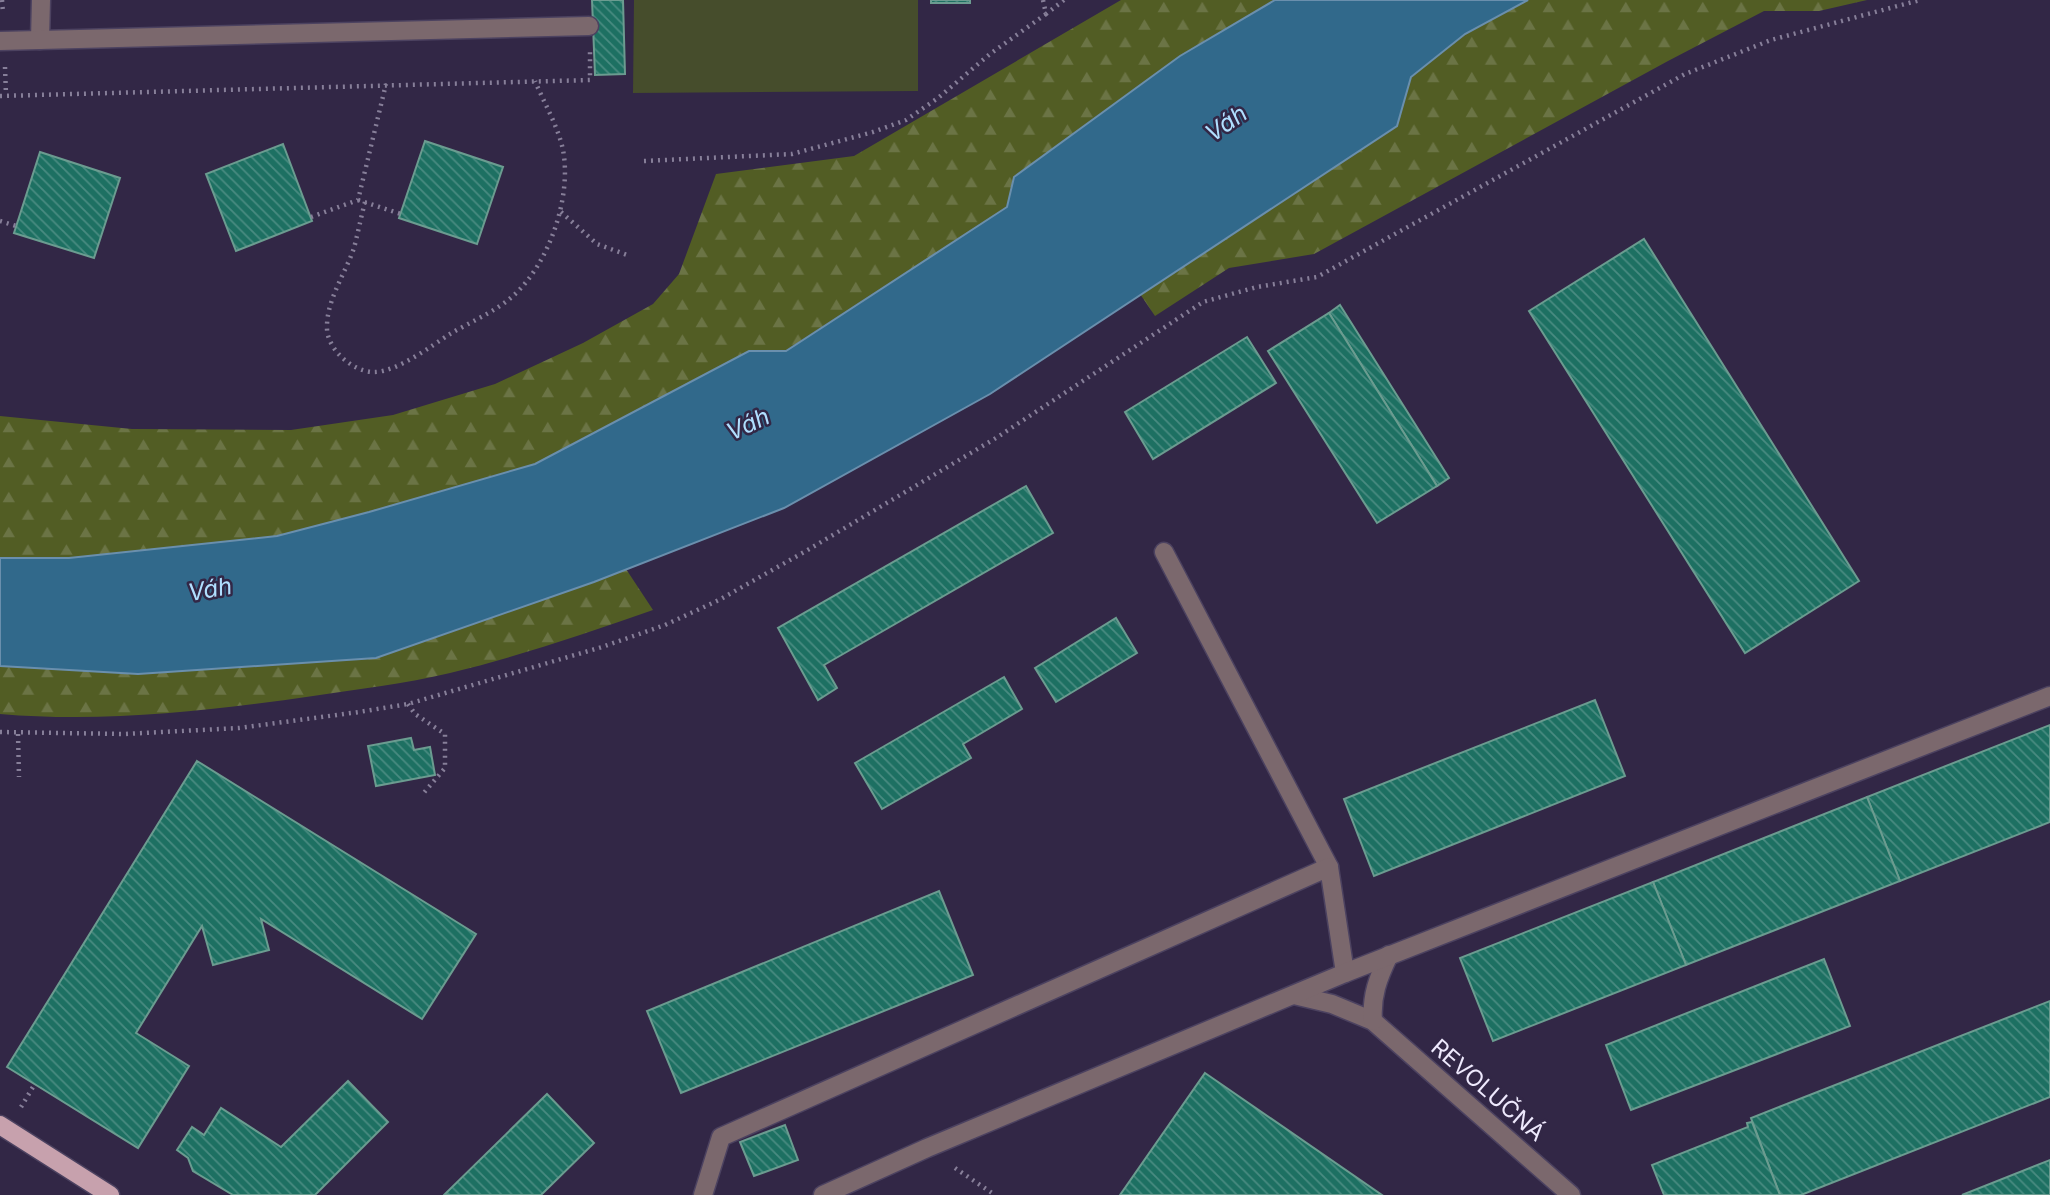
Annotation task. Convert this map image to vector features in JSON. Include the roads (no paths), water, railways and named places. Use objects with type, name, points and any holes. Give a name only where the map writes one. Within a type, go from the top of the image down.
[{"type":"main road","points":[[0,1125],[110,1195]]},
{"type":"street","points":[[40,40],[41,0]]},
{"type":"street","points":[[0,41],[589,26]]},
{"type":"street","points":[[1164,552],[1329,867],[1345,973]]},
{"type":"street","points":[[823,1195],[927,1148],[1389,955],[2050,696]]},
{"type":"street","points":[[703,1195],[721,1137],[1329,867]]},
{"type":"street","points":[[1373,1021],[1371,1001],[1389,955]]},
{"type":"street","name":"REVOLUČNÁ","points":[[1294,995],[1332,1003],[1373,1021],[1571,1195]]},
{"type":"water","name":"Váh","points":[[1275,0],[1528,0],[1465,34],[1411,77],[1397,126],[990,394],[784,508],[594,582],[376,658],[138,674],[0,666],[0,558],[69,558],[277,536],[535,464],[749,351],[786,351],[1007,207],[1014,177],[1180,56]]}]
